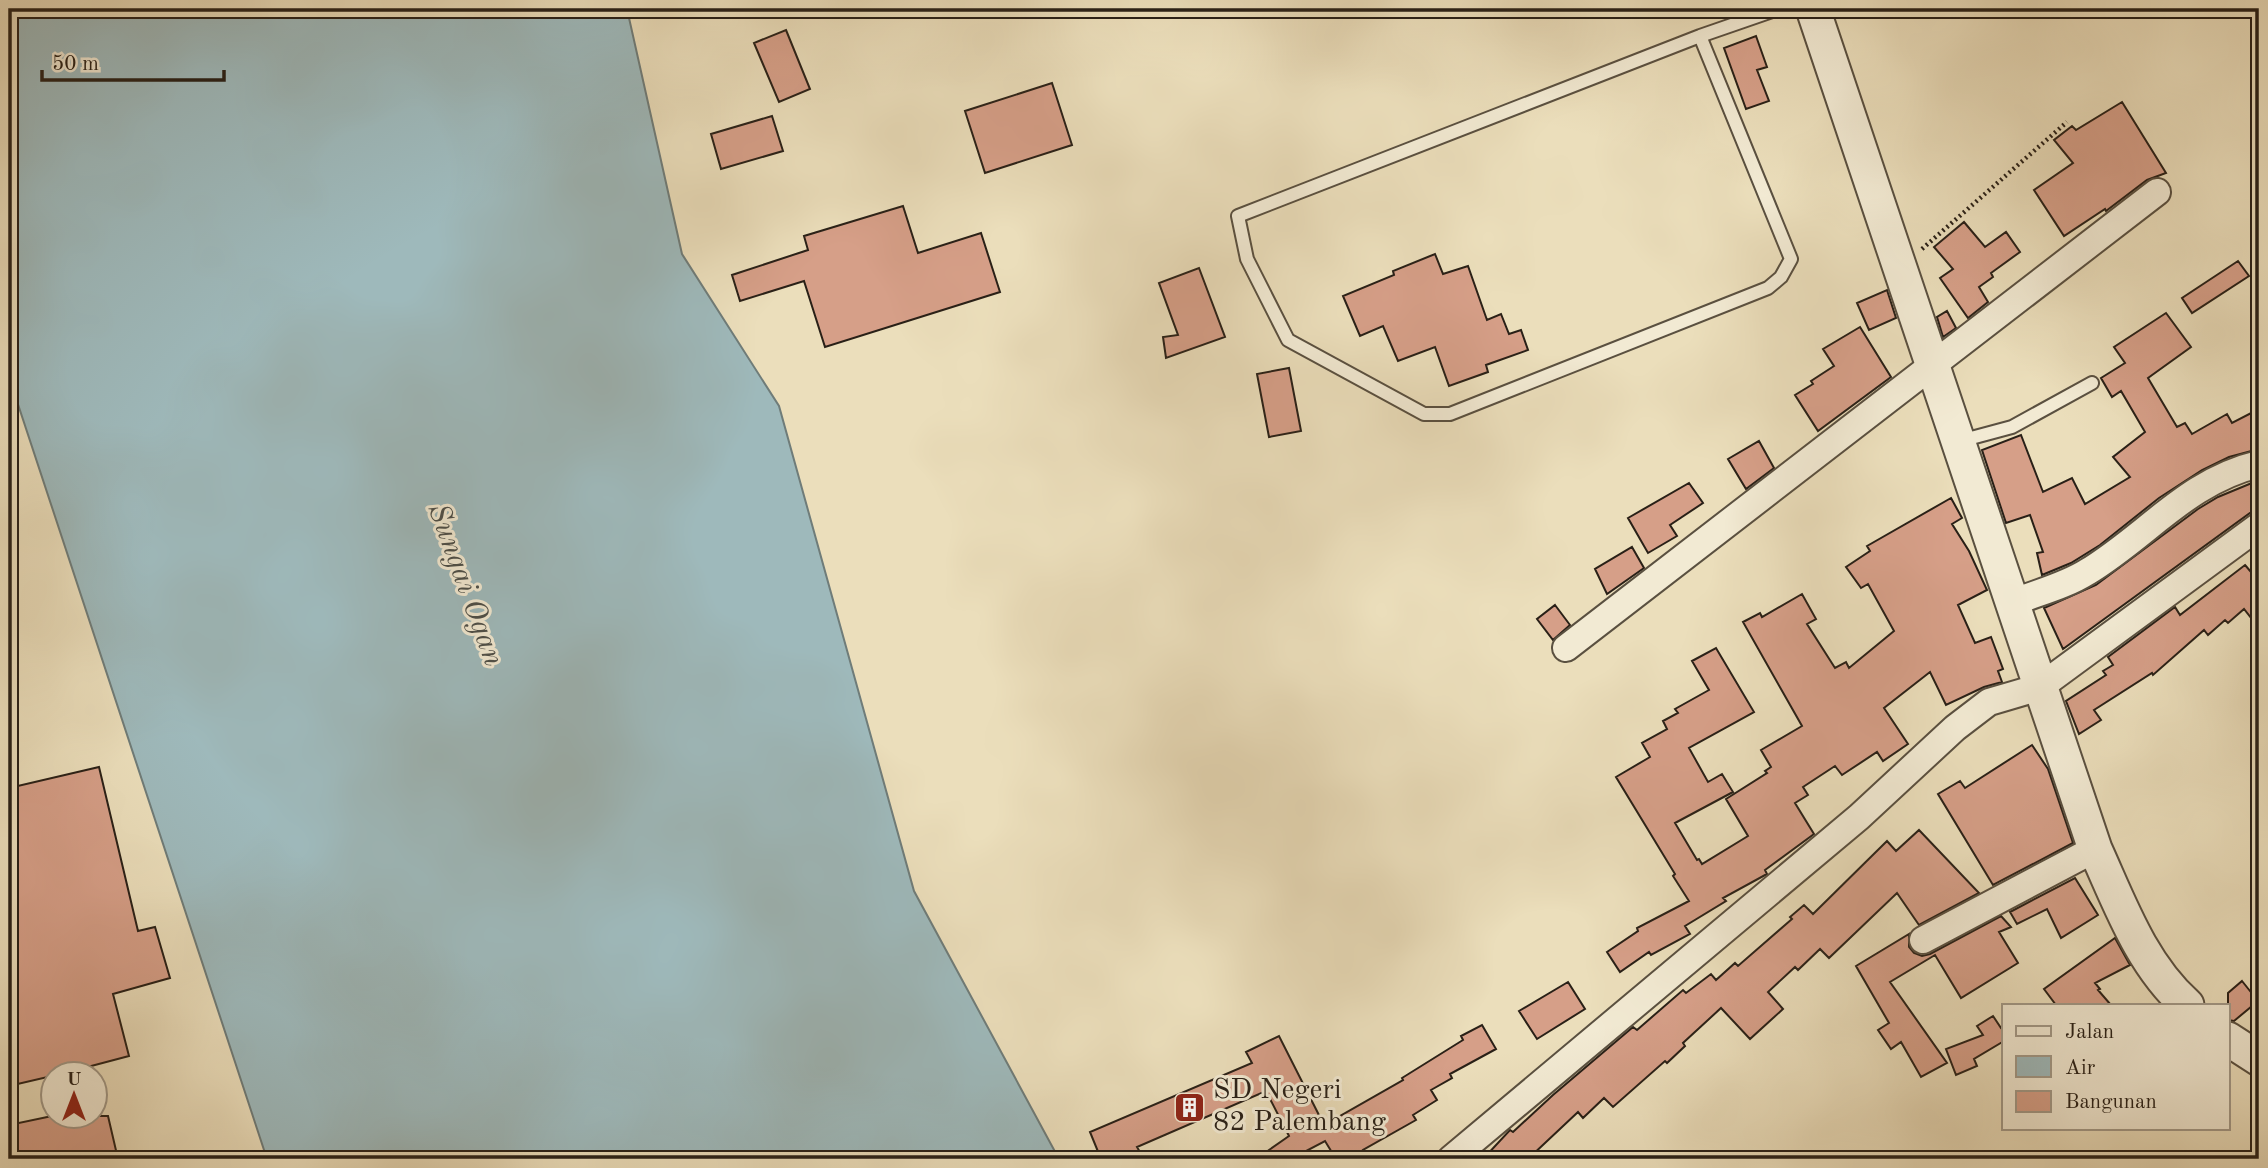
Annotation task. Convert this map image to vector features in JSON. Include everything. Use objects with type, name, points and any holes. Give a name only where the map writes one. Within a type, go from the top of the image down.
[{"type":"street","points":[[1812,9],[2095,849],[2138,944],[2169,989],[2186,1004]]},
{"type":"street","points":[[1566,648],[2157,192]]},
{"type":"street","points":[[2012,603],[2086,573],[2190,494],[2259,464]]},
{"type":"street","points":[[1451,1159],[1859,817],[1955,728],[1989,702],[2040,687],[2259,526]]},
{"type":"street","points":[[1923,940],[2095,849]]},
{"type":"street","points":[[2230,1040],[2259,1059]]},
{"type":"lane","points":[[1700,36],[1791,259],[1781,278],[1768,288],[1450,414],[1424,414],[1287,340],[1247,259],[1238,216],[1700,36],[1778,9]]},
{"type":"lane","points":[[1957,442],[2012,427],[2092,383]]},
{"type":"path","points":[[1900,268],[2067,122]]},
{"type":"water","name":"Sungai Ogan","points":[[9,9],[627,9],[682,254],[779,406],[914,891],[1059,1159],[267,1159],[9,377]]},
{"type":"building","points":[[786,30],[810,89],[779,102],[754,43]]},
{"type":"building","points":[[1756,36],[1767,67],[1757,70],[1769,101],[1746,109],[1724,48]]},
{"type":"building","points":[[1052,83],[1072,145],[985,173],[965,111]]},
{"type":"building","points":[[2122,102],[2166,173],[2147,180],[2106,211],[2105,209],[2064,236],[2034,190],[2073,163],[2054,140],[2072,126],[2076,130]]},
{"type":"building","points":[[772,116],[783,151],[721,169],[711,134]]},
{"type":"building","points":[[903,206],[918,253],[981,233],[1000,292],[825,347],[804,281],[740,301],[732,275],[808,250],[804,236]]},
{"type":"building","points":[[1964,222],[1985,247],[2006,232],[2020,252],[1991,273],[1993,277],[1979,287],[1988,302],[1968,318],[1940,278],[1953,269],[1934,247]]},
{"type":"building","points":[[1435,254],[1443,274],[1468,266],[1487,320],[1501,314],[1509,334],[1521,330],[1528,350],[1486,365],[1488,372],[1449,386],[1435,347],[1398,361],[1383,326],[1360,336],[1343,296]]},
{"type":"building","points":[[2238,261],[2249,276],[2192,313],[2182,298]]},
{"type":"building","points":[[1199,268],[1225,337],[1166,358],[1163,337],[1178,335],[1159,283]]},
{"type":"building","points":[[1887,290],[1896,318],[1869,330],[1857,303]]},
{"type":"building","points":[[1947,311],[1956,328],[1943,337],[1937,317]]},
{"type":"building","points":[[2166,313],[2191,347],[2148,378],[2177,427],[2185,423],[2192,434],[2227,414],[2232,423],[2259,409],[2259,449],[2229,457],[2202,470],[2159,498],[2100,545],[2071,563],[2042,575],[2037,553],[2043,552],[2030,515],[2006,523],[1982,450],[2021,435],[2043,492],[2072,478],[2085,504],[2130,477],[2113,457],[2145,432],[2121,391],[2112,397],[2101,378],[2125,363],[2114,347]]},
{"type":"building","points":[[1860,327],[1891,377],[1818,431],[1795,395],[1834,366],[1823,349]]},
{"type":"building","points":[[1289,368],[1301,431],[1269,437],[1257,374]]},
{"type":"building","points":[[1759,441],[1774,468],[1746,489],[1728,459]]},
{"type":"building","points":[[2259,480],[2259,511],[2250,513],[2063,649],[2044,608],[2096,585],[2198,509],[2218,497]]},
{"type":"building","points":[[1689,483],[1703,503],[1670,525],[1677,536],[1648,553],[1628,518]]},
{"type":"building","points":[[1951,498],[1962,518],[1952,524],[1969,551],[1987,590],[1958,605],[1975,643],[1991,637],[2003,669],[1998,671],[2002,682],[1984,687],[1946,705],[1930,672],[1884,708],[1908,744],[1883,761],[1877,752],[1842,775],[1835,766],[1803,787],[1808,795],[1795,803],[1814,834],[1765,870],[1767,874],[1723,898],[1726,901],[1685,926],[1690,934],[1651,955],[1649,952],[1620,972],[1607,952],[1638,931],[1637,928],[1689,901],[1616,777],[1650,757],[1642,743],[1667,729],[1663,721],[1678,713],[1675,709],[1709,690],[1692,661],[1716,648],[1754,712],[1689,748],[1708,782],[1722,774],[1733,792],[1675,823],[1702,864],[1748,836],[1726,799],[1767,773],[1765,771],[1771,767],[1761,750],[1802,726],[1743,622],[1760,613],[1762,617],[1802,594],[1816,619],[1807,624],[1835,668],[1846,662],[1849,668],[1894,631],[1868,584],[1861,588],[1846,567],[1870,551],[1867,546]]},
{"type":"building","points":[[1632,547],[1644,568],[1607,594],[1595,569]]},
{"type":"building","points":[[2245,565],[2251,572],[2259,565],[2259,628],[2244,609],[2228,623],[2225,620],[2208,635],[2204,630],[2153,675],[2152,673],[2094,710],[2101,720],[2079,734],[2066,701],[2106,675],[2103,671],[2113,665],[2108,657],[2175,607],[2180,615]]},
{"type":"building","points":[[1555,605],[1570,625],[1553,640],[1537,619]]},
{"type":"building","points":[[2032,745],[2048,769],[2073,843],[1993,885],[1938,794],[1960,781],[1965,788]]},
{"type":"building","points":[[99,767],[138,931],[155,927],[170,978],[113,994],[129,1056],[108,1062],[38,1060],[38,1079],[9,1086],[9,788]]},
{"type":"building","points":[[1919,830],[1979,893],[1919,925],[1897,893],[1829,958],[1820,949],[1798,970],[1795,967],[1768,992],[1783,1009],[1750,1039],[1721,1008],[1683,1043],[1685,1046],[1667,1063],[1665,1061],[1613,1107],[1604,1098],[1583,1118],[1578,1112],[1528,1159],[1483,1159],[1510,1130],[1513,1132],[1633,1027],[1637,1030],[1683,990],[1686,993],[1711,974],[1716,980],[1735,963],[1738,966],[1792,919],[1790,917],[1804,905],[1813,914],[1887,841],[1896,851]]},
{"type":"building","points":[[2075,878],[2098,915],[2061,938],[2047,909],[2017,924],[2010,912]]},
{"type":"building","points":[[2001,916],[2011,927],[1999,932],[2018,963],[1961,998],[1935,955],[1890,982],[1947,1063],[1921,1077],[1901,1042],[1891,1049],[1878,1030],[1889,1023],[1856,966],[1909,934],[1909,947],[1922,956]]},
{"type":"building","points":[[2115,938],[2130,965],[2095,983],[2110,1004],[2055,1004],[2044,989]]},
{"type":"building","points":[[2242,981],[2258,1001],[2234,1021],[2230,1020],[2228,993]]},
{"type":"building","points":[[1568,982],[1585,1009],[1537,1039],[1519,1011]]},
{"type":"building","points":[[1993,1016],[2002,1028],[2002,1042],[1974,1059],[1977,1066],[1956,1075],[1946,1049],[1983,1035],[1977,1026]]},
{"type":"building","points":[[1482,1025],[1496,1049],[1450,1074],[1452,1078],[1431,1090],[1437,1100],[1413,1115],[1416,1120],[1352,1159],[1336,1159],[1325,1141],[1291,1159],[1256,1159],[1289,1136],[1266,1091],[1137,1147],[1144,1159],[1101,1159],[1090,1132],[1252,1063],[1246,1052],[1279,1036],[1324,1125],[1403,1080],[1402,1078],[1463,1040],[1461,1036]]},
{"type":"building","points":[[108,1116],[118,1159],[9,1159],[9,1125],[38,1119],[38,1130],[108,1130]]},
{"type":"place","name":"SD Negeri 82 Palembang","points":[[1190,1107]]}]
